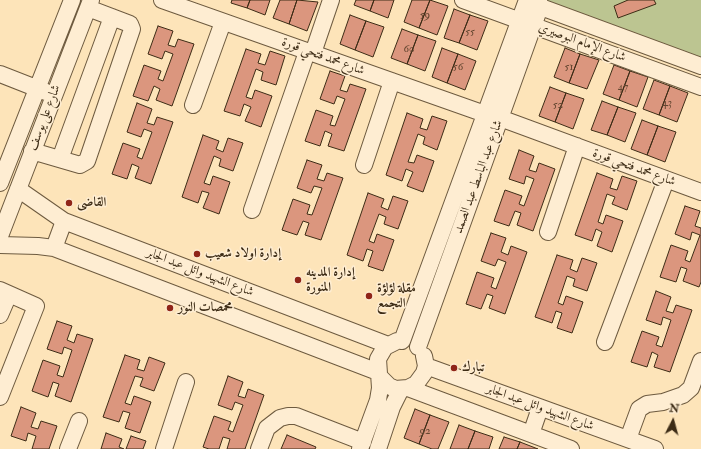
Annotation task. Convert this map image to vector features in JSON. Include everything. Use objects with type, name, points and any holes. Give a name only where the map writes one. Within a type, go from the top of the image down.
[{"type":"street","name":"شارع على يوسف","points":[[0,183],[72,0]]},
{"type":"street","name":"شارع محمد فتحي قورة","points":[[162,0],[485,114]]},
{"type":"street","points":[[252,210],[310,52],[331,0]]},
{"type":"street","name":"شارع الإمام البوصيري","points":[[463,0],[701,87]]},
{"type":"street","name":"شارع الإمام البوصيري","points":[[530,2],[701,66]]},
{"type":"street","name":"شارع عبد الباسط عبد الصمد","points":[[418,347],[500,118],[526,23],[530,2]]},
{"type":"street","name":"شارع على يوسف","points":[[0,236],[89,4]]},
{"type":"street","points":[[32,151],[80,165],[87,161],[132,29],[130,24],[112,17],[89,4]]},
{"type":"street","points":[[60,159],[112,17]]},
{"type":"street","points":[[193,105],[224,22]]},
{"type":"street","name":"شارع عبد الباسط عبد الصمد","points":[[394,343],[485,114],[526,23]]},
{"type":"street","points":[[0,74],[54,95]]},
{"type":"street","points":[[364,165],[392,82]]},
{"type":"street","name":"شارع محمد فتحي قورة","points":[[500,118],[701,192]]},
{"type":"street","points":[[548,232],[577,146]]},
{"type":"street","points":[[605,342],[666,180]]},
{"type":"street","name":"شارع الشهيد وائل عبد الجابر","points":[[18,189],[64,221],[394,343]]},
{"type":"street","points":[[54,248],[64,221]]},
{"type":"street","points":[[0,245],[54,248],[379,374],[389,386],[405,389]]},
{"type":"street","points":[[0,315],[4,292],[36,306],[0,397]]},
{"type":"street","points":[[259,449],[267,428],[280,418],[288,416],[296,416],[361,446],[378,400],[378,359],[380,352],[394,343],[408,342],[418,347],[422,353],[426,366],[421,380],[405,389],[392,407],[378,449]]},
{"type":"street","points":[[628,439],[638,409],[647,404],[673,400],[683,395],[691,388],[701,361]]},
{"type":"street","name":"شارع الشهيد وائل عبد الجابر","points":[[426,366],[655,449]]},
{"type":"street","points":[[164,449],[186,382]]},
{"type":"street","name":"شارع الشهيد وائل عبد الجابر","points":[[405,389],[531,434],[548,445],[571,449]]},
{"type":"street","points":[[531,434],[540,408]]},
{"type":"street","points":[[68,449],[79,421]]},
{"type":"green space","points":[[539,0],[701,0],[701,66]]},
{"type":"building","points":[[232,0],[250,0],[247,8],[231,3]]},
{"type":"building","points":[[250,0],[270,0],[265,15],[247,8]]},
{"type":"building","points":[[280,0],[297,0],[289,24],[273,18]]},
{"type":"building","points":[[297,0],[318,2],[307,31],[289,24]]},
{"type":"building","points":[[356,0],[374,0],[370,11],[354,5]]},
{"type":"building","points":[[374,0],[394,0],[388,18],[370,11]]},
{"type":"building","points":[[412,0],[430,0],[419,28],[404,22]]},
{"type":"building","points":[[430,0],[448,6],[437,35],[419,28]]},
{"type":"building","points":[[628,0],[654,0],[656,4],[618,18],[614,6]]},
{"type":"building","points":[[454,9],[470,15],[459,43],[444,38]]},
{"type":"building","points":[[350,15],[366,21],[355,50],[340,44]]},
{"type":"building","points":[[470,15],[488,21],[477,50],[459,43]]},
{"type":"building","points":[[366,21],[384,27],[373,57],[355,50]]},
{"type":"building","points":[[158,26],[173,31],[168,45],[175,47],[178,39],[194,44],[172,106],[156,100],[160,89],[154,86],[148,101],[133,96],[144,65],[161,71],[158,79],[163,81],[173,54],[165,51],[162,59],[148,54]]},
{"type":"building","points":[[402,29],[418,35],[407,64],[391,58]]},
{"type":"building","points":[[418,35],[436,41],[425,71],[407,64]]},
{"type":"building","points":[[442,48],[458,54],[447,83],[432,77]]},
{"type":"building","points":[[565,48],[580,54],[569,83],[554,77]]},
{"type":"building","points":[[246,49],[261,54],[258,63],[265,65],[270,51],[285,56],[276,85],[261,80],[263,72],[256,69],[246,97],[252,99],[255,90],[272,96],[261,127],[245,121],[251,107],[244,104],[240,116],[224,111]]},
{"type":"building","points":[[458,54],[476,61],[465,90],[447,83]]},
{"type":"building","points":[[580,54],[599,60],[587,89],[569,83]]},
{"type":"building","points":[[614,65],[630,71],[619,100],[603,94]]},
{"type":"building","points":[[330,71],[345,76],[340,90],[347,92],[350,84],[366,89],[344,151],[328,146],[332,134],[325,131],[320,146],[305,141],[316,110],[333,116],[330,125],[335,126],[345,99],[337,96],[334,104],[320,99]]},
{"type":"building","points":[[630,71],[648,77],[637,107],[619,100]]},
{"type":"building","points":[[654,80],[670,86],[659,115],[643,109]]},
{"type":"building","points":[[670,86],[688,93],[677,122],[659,115]]},
{"type":"building","points":[[550,87],[566,93],[555,122],[539,116]]},
{"type":"building","points":[[566,93],[584,99],[573,129],[555,122]]},
{"type":"building","points":[[602,101],[618,107],[607,135],[591,130]]},
{"type":"building","points":[[137,103],[152,109],[147,123],[154,125],[157,117],[173,122],[151,184],[135,178],[139,167],[132,164],[127,179],[112,174],[123,143],[140,149],[137,157],[142,159],[152,132],[144,129],[141,137],[127,132]]},
{"type":"building","points":[[618,107],[636,113],[625,142],[607,135]]},
{"type":"building","points":[[407,113],[423,119],[420,128],[427,130],[432,116],[447,121],[437,150],[423,144],[425,137],[418,134],[408,162],[414,163],[417,155],[434,161],[423,192],[407,186],[413,172],[406,169],[402,181],[386,175]]},
{"type":"building","points":[[642,120],[658,126],[647,155],[631,149]]},
{"type":"building","points":[[658,126],[676,132],[665,162],[647,155]]},
{"type":"building","points":[[203,135],[219,141],[216,149],[223,152],[228,138],[243,143],[233,171],[219,166],[221,159],[214,156],[204,183],[210,185],[213,176],[230,182],[219,214],[203,208],[209,193],[202,191],[198,203],[182,197]]},
{"type":"building","points":[[519,150],[534,156],[529,170],[536,172],[539,163],[555,169],[533,231],[517,225],[521,213],[515,211],[509,226],[494,221],[505,190],[522,196],[519,204],[524,206],[534,179],[526,176],[524,184],[509,179]]},
{"type":"building","points":[[307,160],[322,165],[317,179],[324,181],[327,173],[343,178],[321,240],[305,235],[309,223],[303,221],[297,235],[282,230],[293,199],[310,205],[307,214],[312,215],[322,188],[314,186],[311,193],[297,188]]},
{"type":"building","points":[[597,173],[613,179],[610,188],[617,190],[622,176],[637,181],[627,210],[612,204],[615,197],[607,194],[598,222],[603,224],[606,215],[623,221],[612,252],[597,246],[602,232],[596,229],[592,241],[575,235]]},
{"type":"building","points":[[368,193],[384,199],[381,207],[388,210],[393,196],[408,201],[398,229],[384,224],[386,217],[379,214],[369,241],[374,243],[377,234],[394,240],[383,271],[368,266],[373,251],[367,249],[363,261],[347,255]]},
{"type":"building","points":[[685,206],[700,211],[695,226],[701,228],[701,282],[699,287],[683,281],[687,269],[681,267],[676,282],[660,277],[671,245],[688,251],[685,260],[690,262],[700,235],[692,232],[690,240],[675,234]]},
{"type":"building","points":[[491,233],[506,238],[501,252],[508,255],[511,246],[527,252],[505,314],[489,308],[493,296],[487,294],[481,309],[466,304],[477,272],[494,278],[491,287],[496,289],[506,262],[498,259],[495,266],[481,261]]},
{"type":"building","points":[[557,255],[573,260],[570,269],[577,272],[582,258],[597,263],[587,291],[573,286],[575,279],[567,276],[558,303],[563,305],[566,296],[583,302],[572,333],[557,328],[562,313],[556,311],[552,323],[535,317]]},
{"type":"building","points":[[656,291],[671,297],[666,311],[673,313],[676,305],[692,310],[670,372],[654,367],[658,355],[652,352],[647,367],[631,362],[642,331],[659,337],[656,345],[662,347],[671,320],[663,317],[661,325],[646,320]]},
{"type":"building","points":[[57,321],[72,326],[67,340],[74,343],[77,334],[93,339],[71,402],[55,396],[59,384],[53,382],[48,397],[32,391],[43,360],[60,366],[57,375],[63,377],[72,350],[64,347],[62,354],[47,349]]},
{"type":"building","points":[[125,355],[140,360],[137,369],[144,371],[149,357],[165,363],[154,391],[140,386],[143,378],[135,376],[125,403],[131,405],[134,396],[151,402],[140,433],[125,428],[130,413],[123,411],[119,422],[103,417]]},
{"type":"building","points":[[228,376],[243,382],[238,396],[245,398],[248,389],[264,395],[245,449],[227,449],[230,439],[223,437],[219,449],[209,449],[203,447],[214,416],[231,422],[228,430],[233,432],[243,405],[235,402],[232,410],[218,405]]},
{"type":"building","points":[[21,407],[36,413],[31,427],[38,429],[41,421],[57,426],[49,449],[32,449],[36,436],[28,433],[26,441],[11,436]]},
{"type":"building","points":[[415,409],[430,415],[419,444],[404,438]]},
{"type":"building","points":[[430,415],[449,422],[438,449],[432,449],[419,444]]},
{"type":"building","points":[[459,425],[475,431],[468,449],[450,449]]},
{"type":"building","points":[[475,431],[493,437],[489,449],[468,449]]},
{"type":"building","points":[[106,433],[122,439],[119,447],[124,449],[101,449]]},
{"type":"building","points":[[287,435],[316,447],[315,449],[281,449]]},
{"type":"building","points":[[131,436],[146,441],[143,449],[126,449]]},
{"type":"building","points":[[504,437],[520,442],[517,449],[499,449]]},
{"type":"building","points":[[520,442],[538,449],[517,449]]},
{"type":"place","name":"القاضى","points":[[69,203]]},
{"type":"place","name":"إدارة اولاد شعيب","points":[[197,254]]},
{"type":"place","name":"إدارة المدينه المنورة","points":[[298,280]]},
{"type":"place","name":"مقلة لؤلؤة التجمع","points":[[369,296]]},
{"type":"place","name":"محمصات النور","points":[[170,308]]},
{"type":"place","name":"تبارك","points":[[454,368]]}]
